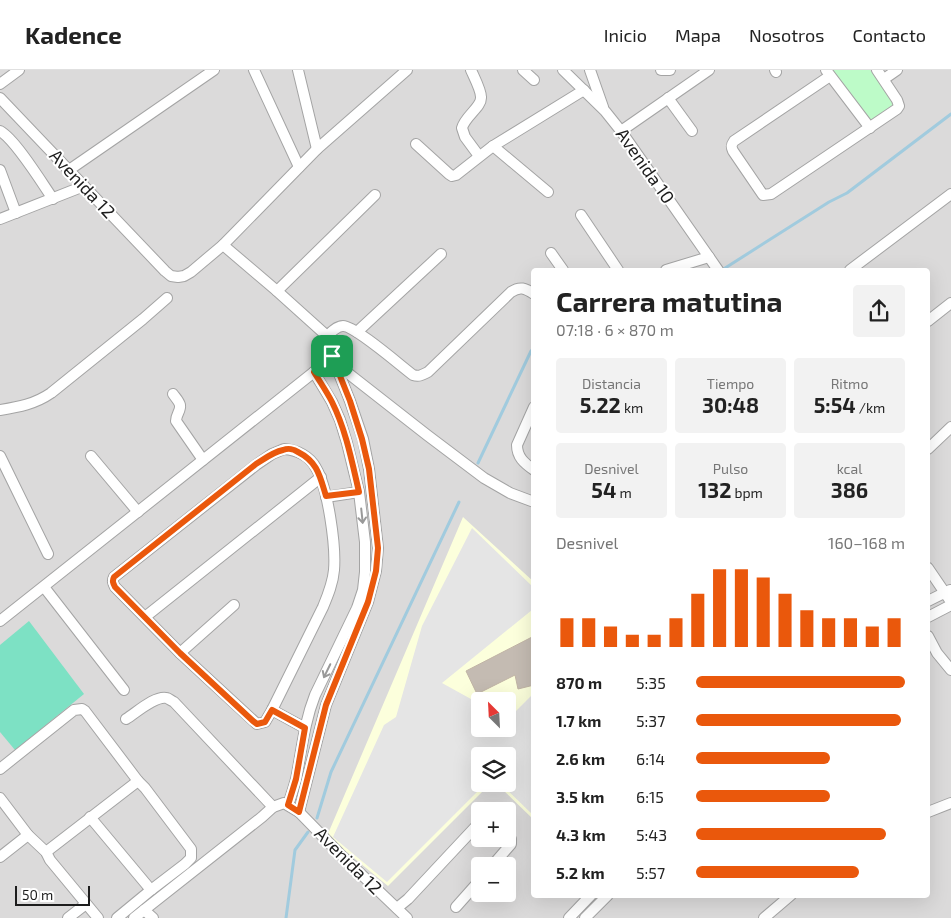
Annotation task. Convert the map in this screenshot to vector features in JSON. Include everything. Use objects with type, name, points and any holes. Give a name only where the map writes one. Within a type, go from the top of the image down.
[{"type":"street","points":[[0,84],[19,70]]},
{"type":"street","points":[[69,170],[214,70]]},
{"type":"street","points":[[254,70],[299,167]]},
{"type":"street","points":[[298,70],[317,149]]},
{"type":"street","points":[[299,812],[326,705],[368,602],[376,571],[378,548],[369,469],[350,401],[333,360],[330,341],[277,291],[223,245],[317,149],[407,70]]},
{"type":"street","points":[[471,70],[481,98],[480,104],[467,118],[462,128],[465,137],[479,156]]},
{"type":"street","points":[[523,70],[534,80]]},
{"type":"street","name":"Avenida 10","points":[[563,70],[605,111],[621,131],[716,268]]},
{"type":"street","points":[[572,78],[588,70],[605,111]]},
{"type":"street","points":[[661,70],[670,70]]},
{"type":"street","points":[[621,131],[709,70]]},
{"type":"street","points":[[870,128],[828,73],[734,141],[731,147],[760,192],[763,195],[770,194],[870,128],[899,106],[877,70]]},
{"type":"street","points":[[884,79],[897,70]]},
{"type":"street","points":[[416,144],[449,174],[454,176],[493,146],[584,90]]},
{"type":"street","points":[[668,98],[692,130]]},
{"type":"street","name":"Avenida 12","points":[[2,103],[171,276],[184,276],[191,272],[223,245]]},
{"type":"street","points":[[0,131],[14,144],[53,199]]},
{"type":"street","points":[[493,146],[548,192]]},
{"type":"street","points":[[0,170],[16,213]]},
{"type":"street","points":[[0,219],[84,186]]},
{"type":"street","points":[[853,268],[951,194]]},
{"type":"street","points":[[277,291],[375,195]]},
{"type":"street","points":[[581,215],[617,268]]},
{"type":"street","points":[[552,253],[563,268]]},
{"type":"street","points":[[357,332],[442,254]]},
{"type":"street","points":[[672,268],[708,257]]},
{"type":"street","points":[[326,336],[341,326],[346,327],[357,332],[417,377],[428,372],[515,289],[525,288],[531,292]]},
{"type":"street","points":[[0,410],[24,406],[36,402],[51,393],[167,298]]},
{"type":"street","points":[[930,319],[951,303]]},
{"type":"street","points":[[0,621],[314,372],[333,360]]},
{"type":"street","points":[[333,360],[484,478],[531,501]]},
{"type":"street","points":[[134,918],[273,807],[284,803],[288,805],[296,779],[309,710],[357,608],[363,590],[365,542],[359,492],[340,420],[332,402],[314,372]]},
{"type":"street","points":[[173,394],[180,404],[176,421],[203,460]]},
{"type":"street","points":[[531,413],[516,445],[520,457],[531,468]]},
{"type":"street","points":[[930,447],[951,427]]},
{"type":"street","points":[[284,449],[294,450],[310,460],[321,477],[326,496],[334,555],[334,572],[330,590],[272,710],[265,722],[257,724],[180,653],[115,587],[113,583],[114,577],[256,464],[284,449]]},
{"type":"street","points":[[0,456],[48,554]]},
{"type":"street","points":[[91,456],[138,512]]},
{"type":"street","points":[[145,617],[321,477]]},
{"type":"street","points":[[326,496],[359,492]]},
{"type":"street","points":[[930,570],[948,591],[951,604],[930,616]]},
{"type":"street","points":[[44,587],[124,690]]},
{"type":"street","points":[[930,600],[948,591]]},
{"type":"street","points":[[180,653],[234,605]]},
{"type":"street","points":[[930,640],[937,653],[951,670]]},
{"type":"street","points":[[126,719],[153,701],[168,698],[174,702],[273,807]]},
{"type":"street","points":[[0,769],[74,710],[82,709],[85,711],[191,850],[192,858],[117,918]]},
{"type":"street","points":[[272,710],[305,728]]},
{"type":"street","points":[[46,852],[138,781]]},
{"type":"street","points":[[0,798],[28,835],[46,852],[50,860],[98,918]]},
{"type":"street","points":[[930,811],[951,803]]},
{"type":"street","name":"Avenida 12","points":[[288,805],[299,812],[401,914]]},
{"type":"street","points":[[90,817],[151,890]]},
{"type":"street","points":[[401,914],[408,898],[471,832]]},
{"type":"street","points":[[0,857],[28,835]]},
{"type":"street","points":[[500,857],[508,847]]},
{"type":"street","points":[[456,907],[471,890]]},
{"type":"street","points":[[569,918],[588,898]]},
{"type":"street","points":[[585,918],[605,898]]},
{"type":"street","points":[[764,918],[787,898]]},
{"type":"street","points":[[68,918],[86,904]]},
{"type":"street","points":[[144,910],[152,918]]},
{"type":"shaded area","points":[[0,70],[951,70],[951,918],[0,918]]},
{"type":"shaded area","points":[[463,517],[531,579],[531,817],[505,792],[516,792],[516,747],[471,747],[471,792],[482,792],[388,886],[327,836]]},
{"type":"shaded area","points":[[472,528],[531,585],[531,611],[442,683],[471,699],[471,738],[516,738],[516,711],[531,696],[531,813],[509,792],[516,792],[516,747],[471,747],[471,792],[477,792],[387,882],[333,837],[384,725],[396,717],[422,626]]},
{"type":"green space","points":[[833,70],[870,70],[897,106],[872,123]]},
{"type":"green space","points":[[29,621],[84,694],[15,750],[0,732],[0,645]]},
{"type":"building","points":[[531,638],[531,686],[518,689],[515,675],[481,692],[476,692],[466,671]]},
{"type":"waterway","points":[[725,268],[829,202],[847,193],[951,114]]},
{"type":"waterway","points":[[478,463],[531,351]]},
{"type":"waterway","points":[[317,818],[331,772],[459,502]]},
{"type":"waterway","points":[[286,918],[295,850],[308,832]]},
{"type":"route","points":[[332,356],[350,401],[362,439],[369,469],[378,548],[376,571],[371,592],[326,705],[299,812],[288,805],[296,779],[305,728],[272,710],[265,722],[257,724],[253,721],[180,653],[115,587],[113,580],[114,577],[256,464],[284,449],[294,450],[310,460],[321,477],[326,496],[359,492],[340,420],[332,402],[314,372],[332,356]]}]
